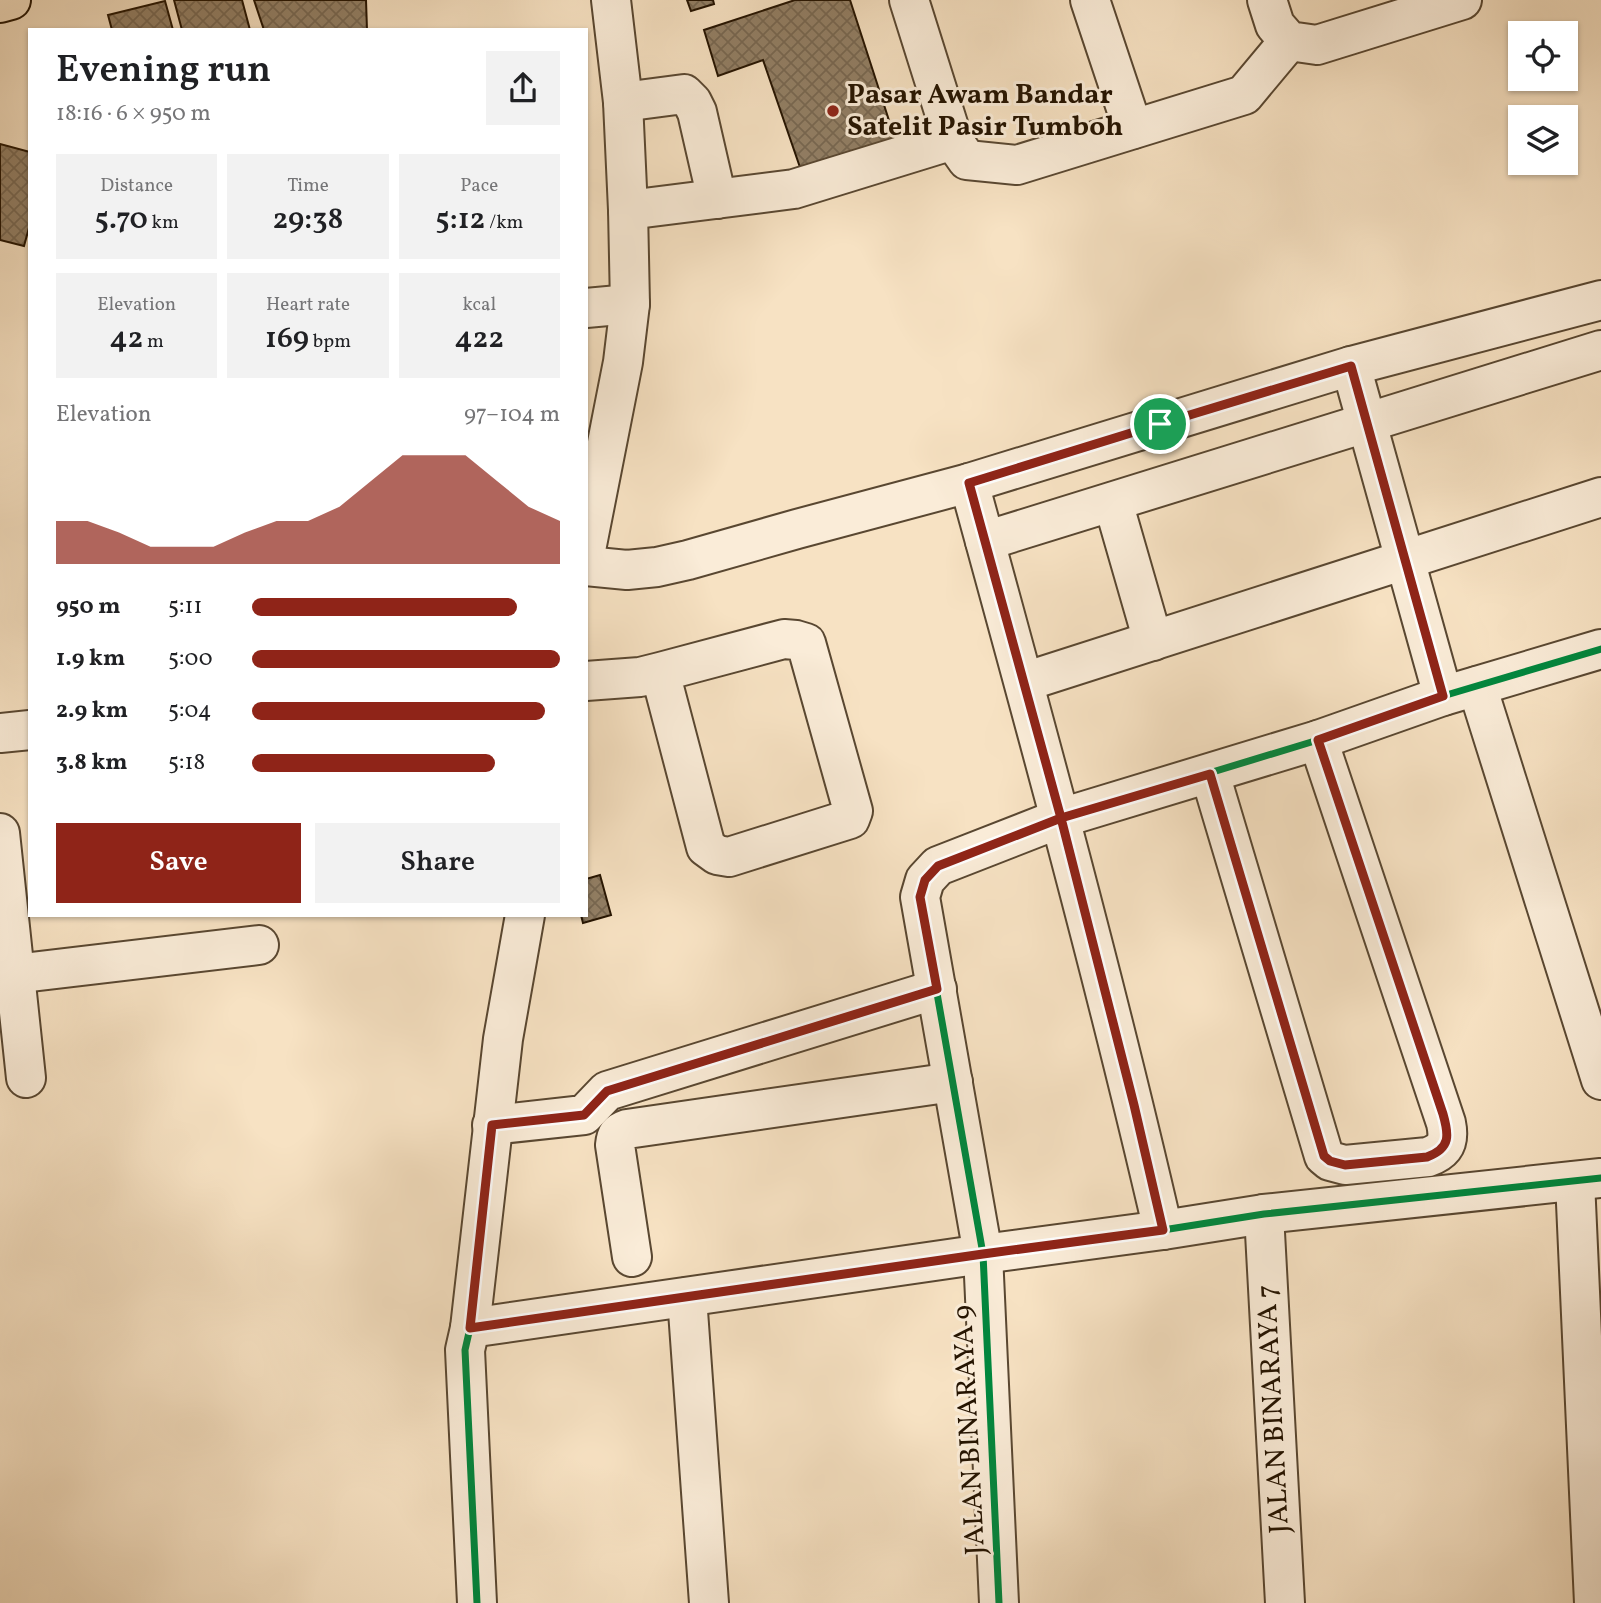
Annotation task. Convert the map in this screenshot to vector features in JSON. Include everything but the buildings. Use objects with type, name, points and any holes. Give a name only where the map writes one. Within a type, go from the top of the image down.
[{"type":"highway","points":[[0,3],[11,0]]},
{"type":"street","points":[[588,540],[624,362],[630,304],[623,102],[611,0]]},
{"type":"street","points":[[909,0],[953,140],[967,160],[1017,165],[1244,95],[1289,41]]},
{"type":"street","points":[[1090,0],[1133,129]]},
{"type":"street","points":[[1267,0],[1275,25],[1289,41],[1317,45],[1462,0]]},
{"type":"street","points":[[623,102],[684,94],[692,102],[697,112],[717,199]]},
{"type":"street","points":[[628,210],[794,189],[953,140]]},
{"type":"street","points":[[588,566],[627,569],[667,565],[969,483],[1351,366],[1601,300]]},
{"type":"street","points":[[588,309],[630,304]]},
{"type":"street","points":[[985,541],[1601,350]]},
{"type":"street","points":[[1351,366],[1404,560],[1460,691],[1601,1080]]},
{"type":"street","points":[[969,483],[1061,818],[1163,1230]]},
{"type":"street","points":[[1024,682],[1601,497]]},
{"type":"street","points":[[1112,502],[1153,641]]},
{"type":"street","points":[[588,681],[640,677],[784,639],[806,643],[853,811],[850,819],[729,857],[717,855],[706,847],[660,672]]},
{"type":"street","name":"JALAN BINARAYA 9","points":[[999,1603],[983,1254],[920,897],[925,880],[938,866],[1061,818],[1210,774],[1460,691],[1601,649]]},
{"type":"street","points":[[0,733],[28,730]]},
{"type":"street","points":[[1210,774],[1324,1156],[1330,1161],[1345,1165],[1427,1157],[1438,1153],[1445,1145],[1448,1134],[1443,1114],[1318,740]]},
{"type":"street","points":[[0,833],[26,1078]]},
{"type":"street","points":[[477,1603],[465,1350],[470,1328],[503,1040],[526,917]]},
{"type":"street","points":[[14,974],[259,945]]},
{"type":"street","points":[[584,1115],[607,1091],[937,989]]},
{"type":"street","points":[[492,1125],[584,1115],[620,1131],[953,1082]]},
{"type":"street","points":[[620,1131],[615,1144],[632,1258]]},
{"type":"street","points":[[470,1328],[1264,1214],[1588,1179],[1594,1603]]},
{"type":"street","name":"JALAN BINARAYA 7","points":[[1264,1214],[1285,1603]]},
{"type":"street","points":[[687,1297],[709,1603]]},
{"type":"cycle path","points":[[999,1603],[983,1254],[920,897],[925,880],[938,866],[1061,818],[1318,740],[1443,696],[1601,649]]},
{"type":"cycle path","points":[[477,1603],[465,1350],[470,1328],[1264,1214],[1601,1178]]},
{"type":"place","name":"Pasar Awam Bandar Satelit Pasir Tumboh","points":[[833,111]]},
{"type":"route","points":[[1160,424],[969,483],[1061,818],[938,866],[925,880],[920,897],[937,989],[607,1091],[584,1115],[492,1125],[470,1328],[1163,1230],[1061,818],[1210,774],[1324,1156],[1330,1161],[1345,1165],[1427,1157],[1438,1153],[1445,1145],[1448,1134],[1443,1114],[1318,740],[1443,696],[1351,366],[1160,424]]}]
